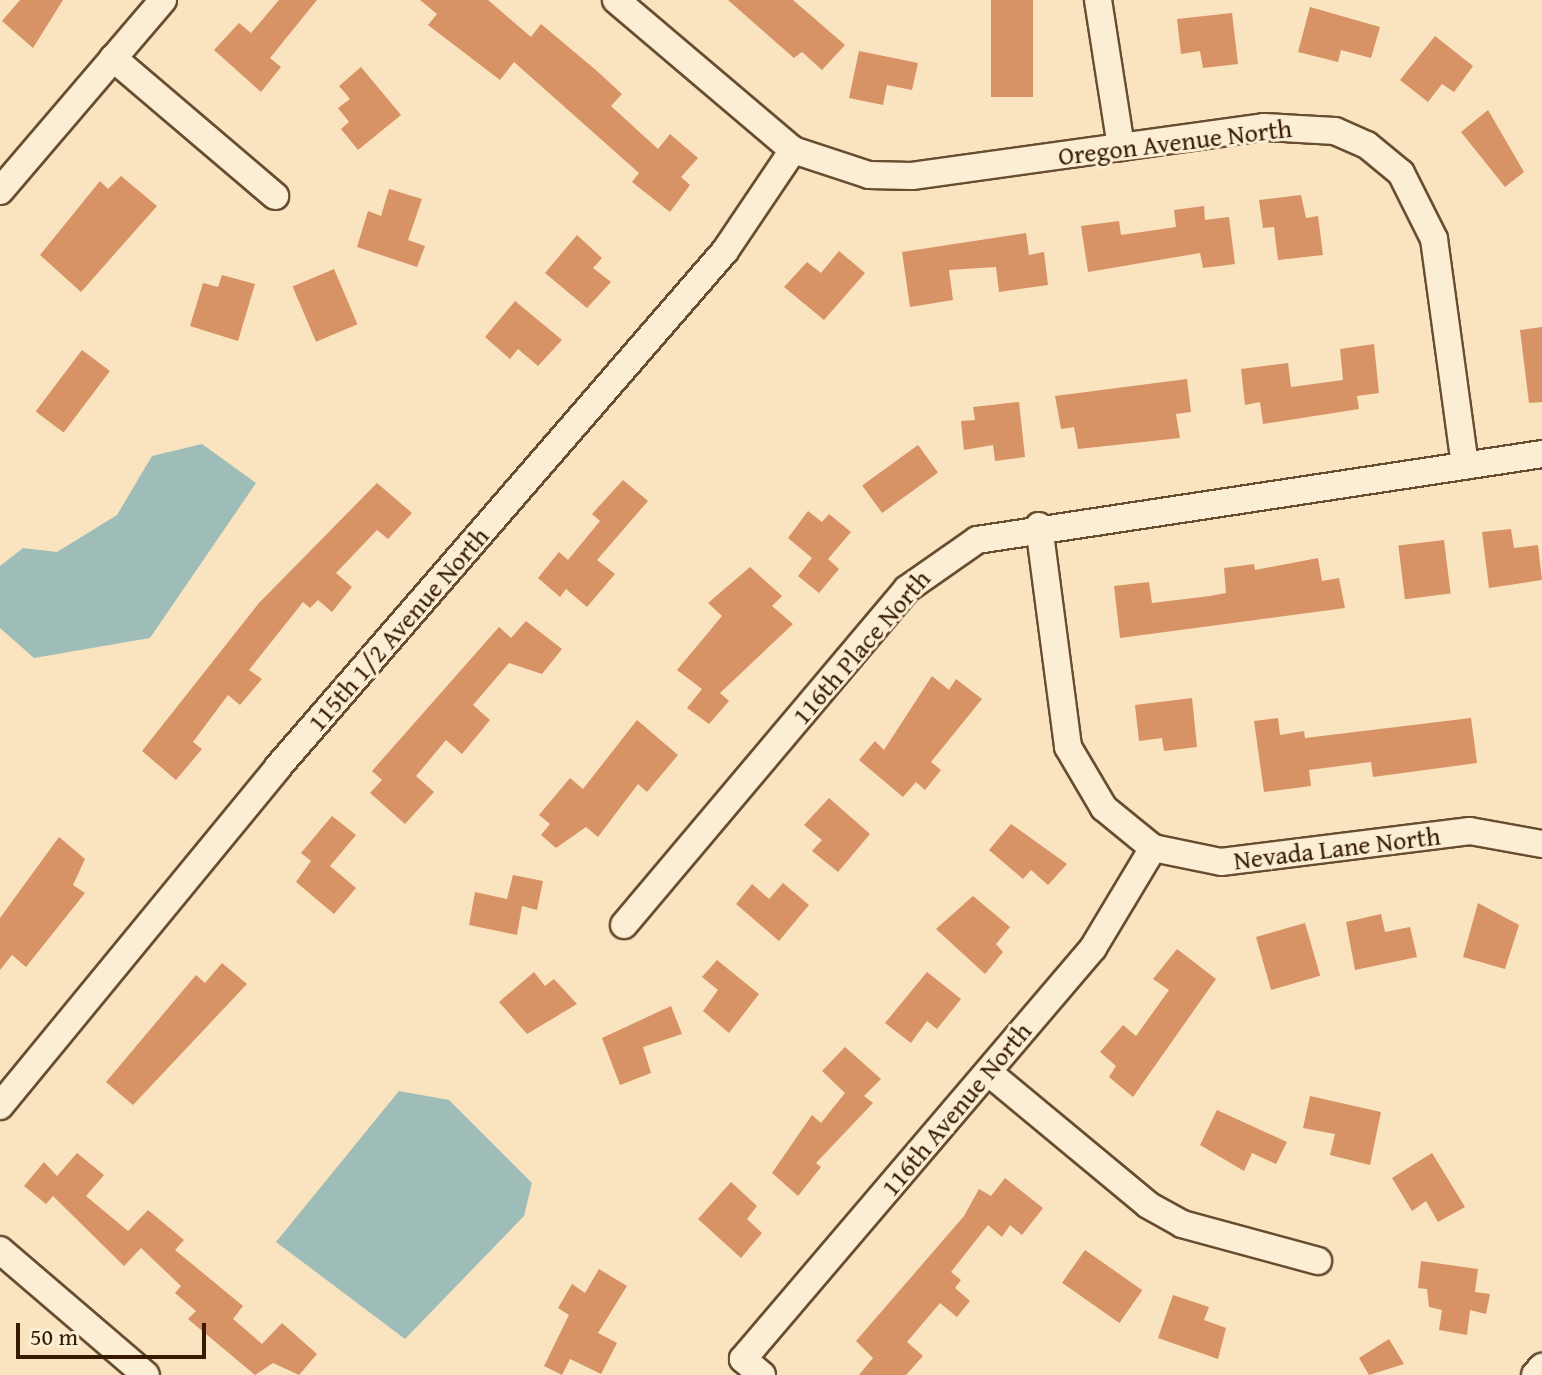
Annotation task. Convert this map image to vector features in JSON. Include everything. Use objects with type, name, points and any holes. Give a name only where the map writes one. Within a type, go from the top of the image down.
[{"type":"street","points":[[0,191],[163,0]]},
{"type":"street","name":"Oregon Avenue North","points":[[616,0],[793,150],[869,175],[912,176],[1121,147],[1300,127],[1367,145],[1401,173],[1434,239],[1465,465]]},
{"type":"street","points":[[1098,0],[1121,147]]},
{"type":"street","points":[[113,58],[275,196]]},
{"type":"street","name":"115th 1/2 Avenue North","points":[[0,1106],[278,767],[725,251],[793,150]]},
{"type":"street","points":[[1465,465],[1542,454]]},
{"type":"street","name":"116th Place North","points":[[624,925],[907,589],[977,540],[1039,526],[1465,465]]},
{"type":"street","name":"Nevada Lane North","points":[[1039,526],[1068,747],[1104,808],[1153,848],[1221,862],[1470,831],[1542,844]]},
{"type":"street","name":"116th Avenue North","points":[[752,1367],[1110,925],[1153,848]]},
{"type":"street","points":[[988,1072],[1159,1211],[1318,1261]]},
{"type":"street","points":[[0,1250],[146,1375]]},
{"type":"street","points":[[1535,1375],[1542,1367]]},
{"type":"water","points":[[202,444],[256,483],[150,638],[34,658],[0,628],[0,566],[23,548],[57,552],[117,515],[152,456]]},
{"type":"water","points":[[399,1091],[449,1100],[532,1183],[524,1216],[405,1339],[276,1242]]},
{"type":"building","points":[[20,0],[63,0],[33,48],[2,21]]},
{"type":"building","points":[[279,0],[317,0],[270,58],[281,67],[261,92],[214,50],[239,23],[251,33]]},
{"type":"building","points":[[420,0],[488,0],[531,37],[541,24],[597,71],[622,94],[611,106],[658,149],[670,134],[698,158],[681,177],[690,185],[670,212],[632,182],[639,173],[514,62],[500,80],[428,25],[437,14]]},
{"type":"building","points":[[728,0],[793,0],[845,45],[822,70],[802,52],[794,58]]},
{"type":"building","points":[[991,0],[1033,0],[1033,97],[991,97]]},
{"type":"building","points":[[1310,7],[1380,27],[1371,58],[1341,50],[1338,62],[1298,52]]},
{"type":"building","points":[[1232,13],[1238,64],[1203,68],[1200,51],[1181,54],[1177,19]]},
{"type":"building","points":[[1435,36],[1473,66],[1454,92],[1442,84],[1428,102],[1400,80]]},
{"type":"building","points":[[859,51],[918,63],[912,90],[887,85],[883,105],[849,98]]},
{"type":"building","points":[[361,67],[401,115],[358,150],[341,129],[349,122],[338,108],[350,99],[339,86]]},
{"type":"building","points":[[1488,110],[1524,172],[1505,187],[1461,132]]},
{"type":"building","points":[[121,176],[157,206],[81,292],[40,255],[100,181],[108,189]]},
{"type":"building","points":[[389,189],[422,199],[408,240],[425,246],[417,267],[357,247],[368,211],[381,216]]},
{"type":"building","points":[[1301,195],[1306,218],[1318,216],[1323,255],[1278,260],[1274,227],[1263,228],[1259,200]]},
{"type":"building","points":[[1204,206],[1205,220],[1229,217],[1235,264],[1203,268],[1200,253],[1088,272],[1081,226],[1119,221],[1121,235],[1176,227],[1174,210]]},
{"type":"building","points":[[1026,233],[1029,255],[1044,252],[1048,285],[999,292],[996,267],[949,270],[953,300],[910,307],[902,252]]},
{"type":"building","points":[[577,235],[602,258],[593,268],[611,282],[587,308],[545,273]]},
{"type":"building","points":[[839,251],[865,273],[824,320],[784,287],[807,262],[821,273]]},
{"type":"building","points":[[334,269],[357,324],[316,342],[293,287]]},
{"type":"building","points":[[222,275],[255,284],[238,341],[190,326],[203,283],[218,287]]},
{"type":"building","points":[[515,301],[562,340],[538,366],[518,349],[510,359],[485,337]]},
{"type":"building","points":[[1542,327],[1542,402],[1529,403],[1520,330]]},
{"type":"building","points":[[1374,344],[1379,393],[1357,396],[1359,409],[1263,424],[1260,402],[1245,405],[1241,369],[1288,363],[1291,387],[1343,380],[1340,349]]},
{"type":"building","points":[[82,350],[110,371],[64,433],[36,411]]},
{"type":"building","points":[[1187,379],[1191,412],[1176,414],[1180,438],[1078,449],[1074,427],[1061,429],[1055,396]]},
{"type":"building","points":[[1019,402],[1025,457],[995,461],[993,445],[964,450],[961,421],[975,420],[973,407]]},
{"type":"building","points":[[918,445],[938,473],[882,513],[862,486]]},
{"type":"building","points":[[623,480],[648,501],[597,560],[615,574],[587,607],[566,589],[560,597],[538,578],[559,552],[568,560],[600,521],[592,514]]},
{"type":"building","points":[[377,483],[412,513],[388,539],[377,530],[336,573],[352,587],[332,612],[318,600],[310,608],[303,602],[249,670],[262,679],[240,705],[228,695],[193,742],[202,749],[176,780],[142,751],[259,603]]},
{"type":"building","points":[[808,511],[822,522],[829,514],[851,532],[828,559],[839,569],[819,593],[798,576],[812,558],[788,538]]},
{"type":"building","points":[[1511,529],[1514,548],[1538,545],[1542,580],[1489,588],[1482,532]]},
{"type":"building","points":[[1444,540],[1451,594],[1405,599],[1398,546]]},
{"type":"building","points":[[1318,558],[1322,581],[1339,578],[1345,608],[1120,638],[1114,586],[1149,582],[1152,603],[1210,596],[1226,593],[1224,568],[1254,564],[1255,570]]},
{"type":"building","points":[[750,567],[782,596],[772,606],[793,624],[720,693],[729,701],[709,724],[687,708],[702,689],[677,670],[722,616],[708,603]]},
{"type":"building","points":[[526,621],[562,649],[542,674],[509,663],[473,705],[490,720],[462,754],[446,740],[416,776],[434,792],[405,824],[370,793],[382,780],[372,771],[499,627],[511,638]]},
{"type":"building","points":[[932,676],[949,690],[956,679],[982,699],[931,762],[941,770],[925,790],[916,782],[903,797],[859,760],[875,741],[884,750]]},
{"type":"building","points":[[1192,698],[1197,747],[1164,751],[1162,738],[1139,741],[1135,705]]},
{"type":"building","points":[[1278,718],[1280,735],[1304,731],[1305,738],[1471,718],[1477,763],[1373,777],[1371,762],[1309,770],[1311,786],[1264,792],[1254,721]]},
{"type":"building","points":[[637,720],[678,755],[647,792],[638,784],[598,837],[586,827],[556,848],[541,835],[550,824],[539,815],[570,778],[583,789]]},
{"type":"building","points":[[829,798],[870,834],[838,872],[812,851],[822,840],[804,825]]},
{"type":"building","points":[[332,816],[356,835],[330,866],[356,888],[334,914],[296,882],[311,861],[301,853]]},
{"type":"building","points":[[1011,824],[1067,864],[1048,885],[1031,870],[1023,879],[989,850]]},
{"type":"building","points":[[59,837],[85,859],[73,885],[85,893],[26,967],[12,955],[0,970],[0,918]]},
{"type":"building","points":[[513,875],[543,881],[537,910],[522,906],[517,935],[469,925],[475,892],[507,899]]},
{"type":"building","points":[[783,883],[809,905],[779,941],[736,904],[752,884],[769,899]]},
{"type":"building","points":[[973,896],[1010,927],[996,944],[1003,952],[985,974],[936,929]]},
{"type":"building","points":[[1478,903],[1519,925],[1505,969],[1463,957]]},
{"type":"building","points":[[1381,914],[1385,932],[1410,927],[1417,957],[1355,970],[1346,922]]},
{"type":"building","points":[[1305,923],[1320,976],[1271,990],[1256,937]]},
{"type":"building","points":[[1177,949],[1216,979],[1133,1097],[1109,1077],[1116,1066],[1100,1052],[1123,1025],[1136,1036],[1169,990],[1153,979]]},
{"type":"building","points":[[717,960],[759,994],[729,1033],[703,1011],[718,990],[702,977]]},
{"type":"building","points":[[222,963],[247,984],[133,1105],[106,1082],[196,975],[205,983]]},
{"type":"building","points":[[534,972],[545,986],[554,979],[577,1004],[527,1034],[499,1002]]},
{"type":"building","points":[[927,972],[961,999],[937,1029],[927,1021],[911,1043],[885,1023]]},
{"type":"building","points":[[671,1006],[682,1034],[643,1047],[651,1073],[620,1085],[602,1038]]},
{"type":"building","points":[[845,1047],[881,1079],[864,1096],[873,1103],[816,1163],[821,1167],[798,1196],[772,1173],[812,1115],[821,1123],[845,1093],[822,1071]]},
{"type":"building","points":[[1310,1096],[1381,1112],[1370,1165],[1330,1155],[1335,1134],[1303,1128]]},
{"type":"building","points":[[1217,1110],[1287,1142],[1276,1164],[1252,1153],[1244,1171],[1200,1145]]},
{"type":"building","points":[[77,1153],[104,1175],[86,1196],[128,1231],[148,1210],[184,1240],[175,1250],[243,1306],[233,1319],[262,1344],[282,1323],[317,1354],[299,1375],[273,1363],[255,1375],[188,1319],[196,1311],[175,1293],[181,1286],[141,1248],[124,1266],[53,1196],[46,1204],[24,1186],[44,1162],[57,1176]]},
{"type":"building","points":[[1432,1153],[1465,1207],[1438,1222],[1426,1201],[1412,1211],[1392,1178]]},
{"type":"building","points":[[1005,1178],[1043,1208],[1022,1235],[1010,1225],[1002,1237],[988,1225],[951,1272],[961,1280],[955,1288],[970,1301],[957,1317],[940,1303],[907,1342],[923,1356],[906,1375],[859,1375],[873,1358],[856,1341],[964,1216],[979,1189],[991,1196]]},
{"type":"building","points":[[731,1182],[757,1206],[747,1219],[762,1233],[741,1258],[698,1219]]},
{"type":"building","points":[[1085,1250],[1142,1290],[1119,1323],[1062,1283]]},
{"type":"building","points":[[1421,1261],[1478,1269],[1475,1292],[1490,1294],[1486,1314],[1470,1310],[1467,1335],[1439,1330],[1442,1310],[1429,1307],[1427,1289],[1418,1288]]},
{"type":"building","points":[[599,1269],[627,1286],[598,1333],[617,1343],[601,1374],[570,1359],[562,1375],[544,1366],[569,1315],[558,1308],[572,1284],[585,1293]]},
{"type":"building","points":[[1173,1295],[1209,1307],[1204,1320],[1226,1328],[1218,1359],[1158,1338]]},
{"type":"building","points":[[1389,1339],[1404,1364],[1369,1375],[1359,1358]]}]
